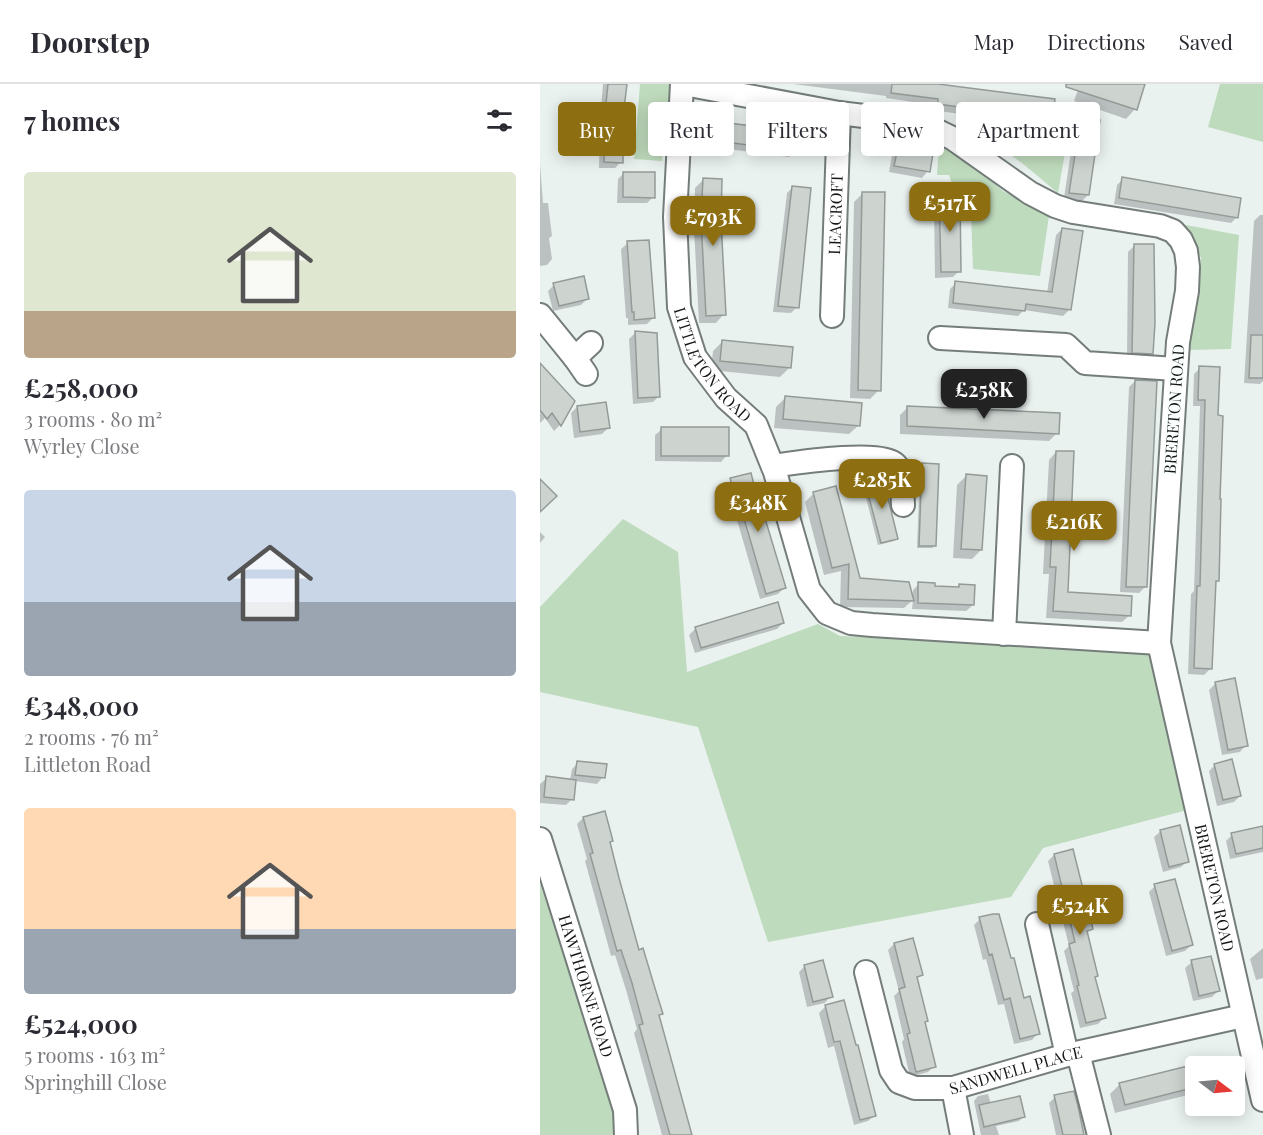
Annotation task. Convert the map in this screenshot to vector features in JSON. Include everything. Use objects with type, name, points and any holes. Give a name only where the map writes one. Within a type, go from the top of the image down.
[{"type":"street","name":"BRERETON ROAD","points":[[683,84],[780,102]]},
{"type":"street","name":"LITTLETON ROAD","points":[[683,84],[675,217],[679,307],[695,357],[726,398],[756,425],[773,466],[809,590],[827,613],[851,623],[1159,643]]},
{"type":"street","name":"BRERETON ROAD","points":[[849,114],[921,123],[952,138],[1030,193],[1055,206],[1073,212],[1160,226],[1173,231],[1186,251],[1187,291],[1178,342],[1159,643],[1263,1100]]},
{"type":"street","name":"LEACROFT","points":[[832,316],[838,156]]},
{"type":"street","points":[[540,315],[584,358]]},
{"type":"street","points":[[940,338],[1066,345],[1085,363],[1176,369]]},
{"type":"street","points":[[773,466],[837,458],[888,460],[896,465],[900,473],[903,505]]},
{"type":"street","points":[[1004,634],[1011,466]]},
{"type":"street","name":"HAWTHORNE ROAD","points":[[540,839],[625,1110],[626,1135]]},
{"type":"street","points":[[1037,924],[1072,1054],[1099,1135]]},
{"type":"street","name":"SANDWELL PLACE","points":[[866,972],[891,1070],[899,1082],[915,1088],[953,1088],[1072,1054],[1243,1016]]},
{"type":"street","points":[[953,1088],[962,1135]]},
{"type":"green space","points":[[640,84],[671,84],[669,102],[648,102],[648,156],[663,156],[662,161],[634,159]]},
{"type":"green space","points":[[1220,84],[1263,84],[1263,142],[1208,127]]},
{"type":"green space","points":[[944,148],[956,153],[956,156],[965,157],[1003,191],[1049,216],[1040,276],[973,269],[970,185],[952,184],[949,175],[937,175],[938,156],[944,156]]},
{"type":"green space","points":[[1012,156],[1064,156],[1058,193]]},
{"type":"green space","points":[[1181,224],[1239,235],[1231,349],[1188,350],[1201,258]]},
{"type":"green space","points":[[623,519],[678,552],[687,672],[818,624],[840,636],[1149,650],[1187,810],[1043,848],[1011,897],[768,942],[698,727],[540,692],[540,607]]},
{"type":"green space","points":[[540,883],[616,1110],[616,1135],[540,1135]]},
{"type":"building","points":[[608,84],[627,84],[625,102],[606,102]]},
{"type":"building","points":[[892,84],[938,84],[1055,99],[1055,102],[956,102],[956,107],[944,105],[944,102],[938,102],[938,99],[891,93]]},
{"type":"building","points":[[1066,84],[1145,84],[1137,110],[1066,87]]},
{"type":"building","points":[[734,124],[746,125],[746,145],[734,143]]},
{"type":"building","points":[[604,156],[623,156],[623,163],[604,162]]},
{"type":"building","points":[[896,156],[933,156],[930,172],[894,166]]},
{"type":"building","points":[[1075,156],[1095,156],[1089,195],[1069,193]]},
{"type":"building","points":[[623,172],[655,172],[655,198],[623,197]]},
{"type":"building","points":[[1122,177],[1241,198],[1238,218],[1119,198]]},
{"type":"building","points":[[703,178],[722,179],[721,221],[726,315],[706,316],[701,219]]},
{"type":"building","points":[[792,186],[811,188],[799,308],[778,306]]},
{"type":"building","points":[[862,192],[885,192],[881,391],[858,390]]},
{"type":"building","points":[[939,194],[960,194],[961,272],[941,272]]},
{"type":"building","points":[[1062,228],[1083,231],[1071,310],[1026,304],[1025,311],[953,303],[955,281],[1052,292]]},
{"type":"building","points":[[649,240],[655,318],[634,320],[627,241]]},
{"type":"building","points":[[1134,244],[1154,244],[1153,354],[1132,353]]},
{"type":"building","points":[[584,276],[589,299],[559,306],[553,283]]},
{"type":"building","points":[[635,331],[657,333],[660,397],[638,398]]},
{"type":"building","points":[[1251,335],[1263,335],[1263,378],[1249,378]]},
{"type":"building","points":[[722,340],[793,347],[791,368],[720,361]]},
{"type":"building","points":[[540,363],[575,401],[561,426],[552,413],[547,419],[540,410]]},
{"type":"building","points":[[1199,366],[1220,367],[1218,415],[1223,416],[1219,581],[1216,581],[1212,669],[1194,668],[1197,586],[1200,586],[1205,400],[1198,400]]},
{"type":"building","points":[[1135,380],[1157,381],[1147,587],[1126,587]]},
{"type":"building","points":[[785,396],[862,403],[860,426],[783,419]]},
{"type":"building","points":[[606,402],[610,428],[580,432],[577,406]]},
{"type":"building","points":[[907,406],[1060,413],[1059,434],[907,426]]},
{"type":"building","points":[[661,427],[729,427],[729,456],[661,456]]},
{"type":"building","points":[[1056,451],[1074,451],[1068,592],[1132,596],[1131,616],[1053,611],[1056,567],[1050,567]]},
{"type":"building","points":[[922,463],[939,464],[936,546],[919,546]]},
{"type":"building","points":[[751,473],[762,516],[764,515],[786,588],[766,594],[730,478]]},
{"type":"building","points":[[966,474],[987,476],[982,550],[961,549]]},
{"type":"building","points":[[883,478],[898,539],[881,543],[865,482]]},
{"type":"building","points":[[540,479],[557,496],[540,512]]},
{"type":"building","points":[[836,486],[860,578],[909,582],[914,601],[848,599],[849,564],[832,568],[813,492]]},
{"type":"building","points":[[918,582],[935,583],[935,586],[975,585],[974,605],[918,603]]},
{"type":"building","points":[[778,602],[784,623],[701,648],[695,627]]},
{"type":"building","points":[[1235,678],[1248,746],[1228,750],[1215,682]]},
{"type":"building","points":[[1232,759],[1241,796],[1223,800],[1214,764]]},
{"type":"building","points":[[577,761],[607,764],[605,778],[575,775]]},
{"type":"building","points":[[546,776],[576,780],[574,800],[544,797]]},
{"type":"building","points":[[605,811],[619,878],[639,950],[643,948],[663,1014],[659,1015],[692,1135],[670,1135],[639,1025],[643,1024],[632,983],[621,950],[617,951],[590,854],[593,853],[583,817]]},
{"type":"building","points":[[1180,825],[1189,862],[1169,867],[1160,830]]},
{"type":"building","points":[[1263,826],[1263,848],[1236,854],[1231,833]]},
{"type":"building","points":[[1073,849],[1093,929],[1087,931],[1098,976],[1095,977],[1106,1018],[1086,1023],[1069,944],[1075,942],[1054,854]]},
{"type":"building","points":[[1175,879],[1193,945],[1172,951],[1154,884]]},
{"type":"building","points":[[999,914],[1011,958],[1014,958],[1024,998],[1030,996],[1040,1034],[1020,1039],[1010,998],[1004,1000],[979,917]]},
{"type":"building","points":[[913,938],[923,975],[917,977],[936,1067],[916,1072],[907,1034],[910,1033],[899,989],[905,987],[894,943]]},
{"type":"building","points":[[1211,956],[1220,991],[1199,996],[1191,960]]},
{"type":"building","points":[[823,960],[833,997],[813,1002],[804,965]]},
{"type":"building","points":[[844,1000],[876,1116],[860,1120],[840,1041],[834,1042],[825,1005]]},
{"type":"building","points":[[1185,1067],[1185,1090],[1125,1105],[1119,1083]]},
{"type":"building","points":[[1074,1091],[1084,1135],[1063,1135],[1054,1095]]},
{"type":"building","points":[[1020,1096],[1025,1117],[984,1127],[979,1105]]}]
